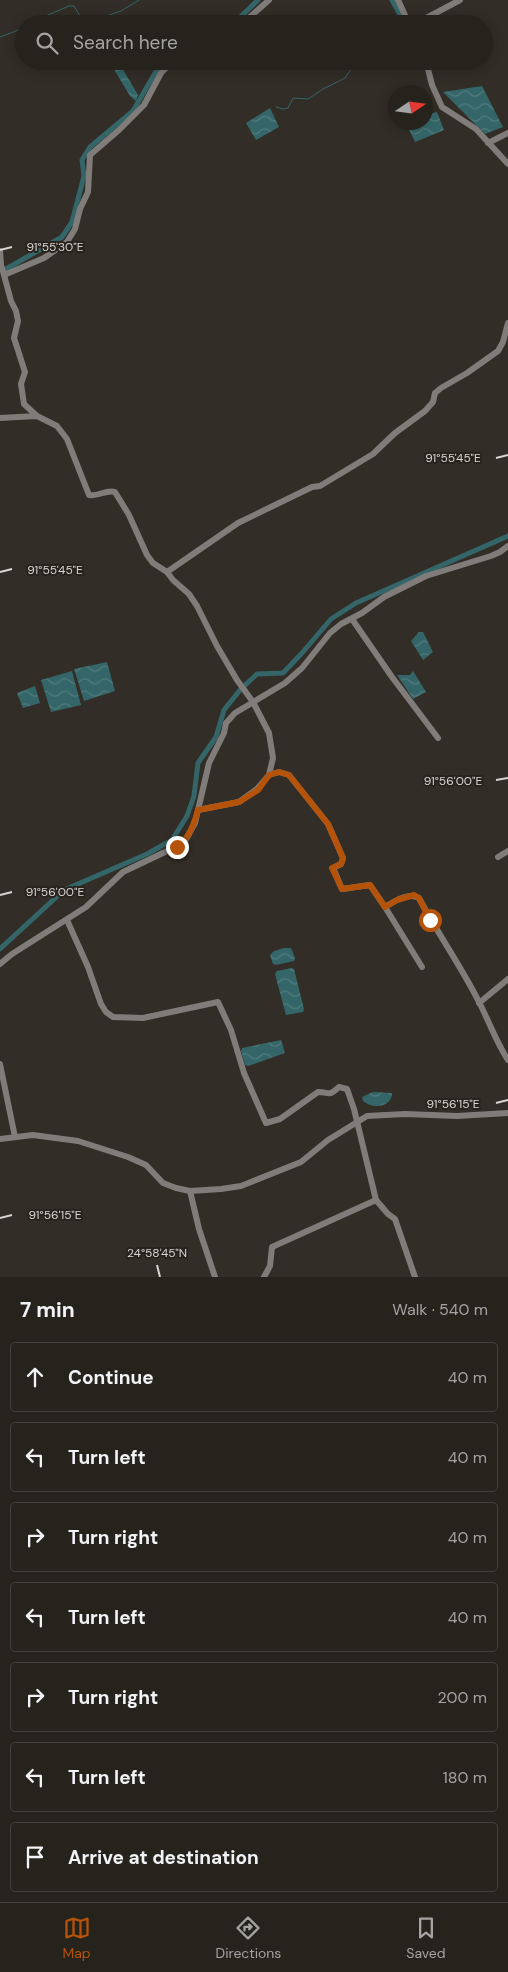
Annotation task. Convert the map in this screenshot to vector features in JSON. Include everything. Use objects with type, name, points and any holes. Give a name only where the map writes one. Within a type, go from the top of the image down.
[{"type":"street","points":[[252,15],[268,0]]},
{"type":"street","points":[[398,0],[405,15]]},
{"type":"street","points":[[432,15],[460,0]]},
{"type":"street","points":[[4,275],[44,258],[67,242],[75,229],[80,209],[88,192],[90,155],[120,130],[144,105],[164,70]]},
{"type":"street","points":[[428,70],[432,85],[442,107],[476,129],[508,164]]},
{"type":"street","points":[[488,143],[508,133]]},
{"type":"street","points":[[0,251],[1,265],[18,321],[14,338],[24,372],[21,384],[24,404],[37,416],[57,426],[67,439],[89,495],[93,496],[111,490],[115,492],[129,515],[147,555],[153,563],[167,572],[189,594],[197,606],[217,646],[237,680],[253,702],[266,728],[272,745],[272,758],[269,775],[258,790],[239,802],[198,810]]},
{"type":"street","points":[[167,572],[238,523],[312,487],[320,486],[373,454],[395,433],[425,411],[433,402],[435,393],[441,388],[467,373],[498,350],[503,342],[508,323]]},
{"type":"street","points":[[0,418],[37,416]]},
{"type":"street","points":[[0,964],[12,954],[86,907],[123,872],[184,843],[195,823],[209,763],[224,733],[226,723],[235,713],[285,683],[302,668],[340,624],[352,619],[384,597],[426,576],[491,556],[508,546]]},
{"type":"street","points":[[352,619],[392,677],[438,738]]},
{"type":"street","points":[[269,775],[279,772],[289,775],[328,824],[343,858],[341,864],[332,868],[342,889],[370,885],[422,967]]},
{"type":"street","points":[[498,857],[508,851]]},
{"type":"street","points":[[385,907],[397,900],[414,895],[419,898],[480,1003],[488,1024],[508,1060]]},
{"type":"street","points":[[67,920],[101,1004],[106,1012],[113,1017],[143,1018],[218,1002],[231,1030],[244,1073],[266,1123],[280,1119],[318,1092],[332,1094],[339,1088],[344,1087],[347,1089],[376,1200],[395,1219],[415,1277]]},
{"type":"street","points":[[480,1003],[508,979]]},
{"type":"street","points":[[0,1064],[15,1137]]},
{"type":"street","points":[[0,1139],[33,1135],[78,1141],[128,1157],[146,1165],[163,1183],[176,1188],[190,1190],[235,1188],[301,1162],[328,1140],[366,1116],[405,1114],[457,1116],[508,1113]]},
{"type":"street","points":[[190,1190],[199,1229],[215,1277]]},
{"type":"street","points":[[264,1277],[270,1266],[272,1247],[376,1200]]},
{"type":"water","points":[[114,70],[123,70],[138,95],[136,101],[130,96]]},
{"type":"water","points":[[482,86],[503,127],[485,134],[443,92]]},
{"type":"water","points":[[270,108],[279,127],[256,140],[246,123]]},
{"type":"water","points":[[437,112],[444,130],[415,142],[409,130],[433,130],[433,113]]},
{"type":"water","points":[[419,632],[423,632],[433,652],[423,660],[411,641]]},
{"type":"water","points":[[107,662],[115,691],[84,701],[74,669]]},
{"type":"water","points":[[72,671],[81,705],[51,712],[41,680]]},
{"type":"water","points":[[413,671],[426,692],[413,699],[397,675],[410,675]]},
{"type":"water","points":[[35,686],[40,703],[23,708],[17,693]]},
{"type":"water","points":[[291,948],[295,958],[294,961],[273,964],[270,955],[274,951]]},
{"type":"water","points":[[294,969],[304,1009],[303,1012],[286,1015],[275,974],[277,971]]},
{"type":"water","points":[[281,1040],[285,1053],[248,1066],[245,1065],[241,1051],[242,1048]]},
{"type":"water","points":[[373,1092],[392,1093],[389,1102],[376,1106],[367,1104],[363,1101],[362,1097]]},
{"type":"waterway","points":[[109,15],[121,11],[139,0]]},
{"type":"waterway","points":[[242,15],[258,0]]},
{"type":"waterway","points":[[392,0],[400,15]]},
{"type":"waterway","points":[[48,15],[69,6],[74,6],[79,15]]},
{"type":"waterway","points":[[0,37],[15,31]]},
{"type":"waterway","points":[[6,269],[62,237],[72,222],[84,176],[82,160],[90,147],[133,111],[157,70]]},
{"type":"waterway","points":[[276,107],[288,108],[293,98],[308,99],[345,78],[350,70]]},
{"type":"waterway","points":[[0,949],[64,890],[147,854],[172,840],[187,816],[194,796],[198,763],[216,737],[224,710],[240,690],[257,674],[283,673],[331,619],[356,603],[508,536]]},
{"type":"route","points":[[177,847],[184,843],[195,823],[198,810],[239,802],[258,790],[269,775],[279,772],[289,775],[328,824],[343,858],[341,864],[332,868],[342,889],[370,885],[385,907],[397,900],[414,895],[419,898],[430,920]]}]
